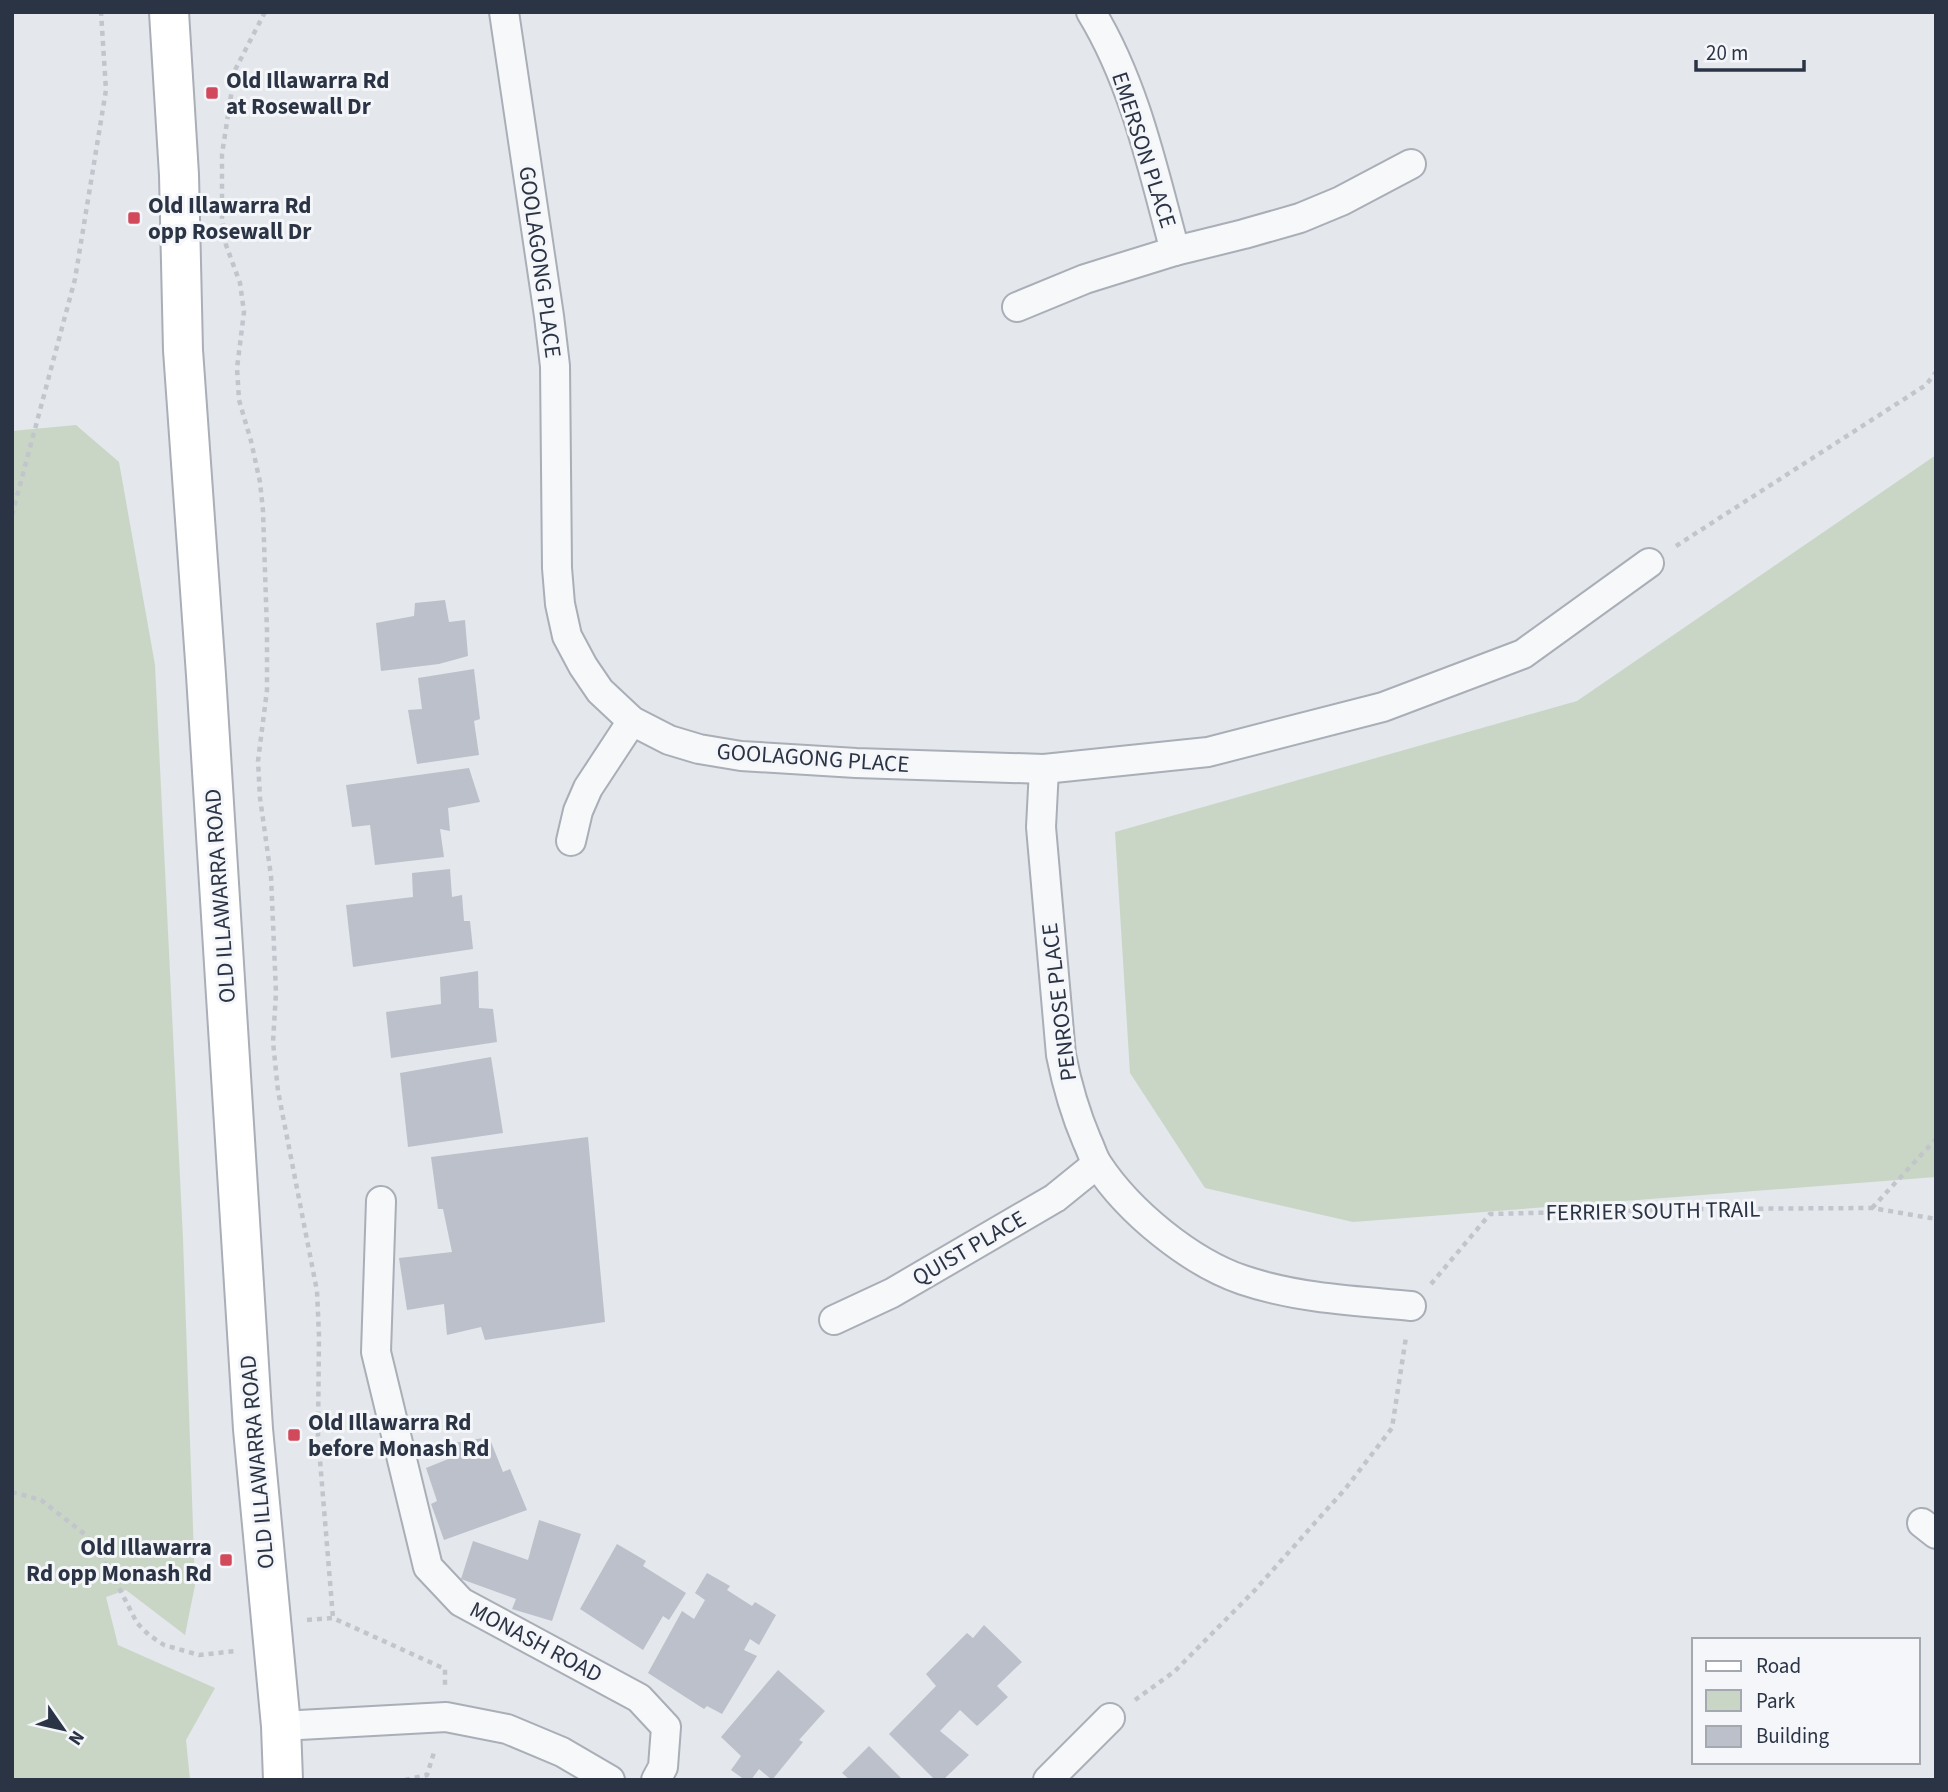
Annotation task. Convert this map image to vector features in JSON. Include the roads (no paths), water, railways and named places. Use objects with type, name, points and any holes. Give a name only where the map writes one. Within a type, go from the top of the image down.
[{"type":"street","name":"OLD ILLAWARRA ROAD","points":[[169,12],[179,175],[183,350],[253,1429],[281,1727],[283,1780]]},
{"type":"street","name":"GOOLAGONG PLACE","points":[[504,12],[555,366],[557,568],[560,604],[567,636],[583,666],[600,691],[632,721],[679,743],[699,749],[741,756],[856,763],[1044,769],[1208,752],[1383,707],[1523,654],[1649,563]]},
{"type":"street","name":"EMERSON PLACE","points":[[1091,12],[1129,92],[1175,251]]},
{"type":"street","name":"EMERSON PLACE","points":[[1017,307],[1085,279],[1175,251],[1300,218],[1341,201],[1411,164]]},
{"type":"street","points":[[571,841],[578,811],[588,788],[632,721]]},
{"type":"street","name":"PENROSE PLACE","points":[[1044,769],[1041,827],[1060,1055],[1077,1117],[1097,1164],[1121,1194],[1168,1238],[1203,1262],[1241,1279],[1281,1290],[1411,1306]]},
{"type":"street","name":"QUIST PLACE","points":[[834,1320],[892,1293],[1055,1198],[1097,1164]]},
{"type":"street","name":"MONASH ROAD","points":[[381,1201],[376,1352],[429,1567],[461,1602],[639,1698],[666,1727],[663,1767],[656,1780]]},
{"type":"street","points":[[281,1727],[446,1717],[507,1729],[562,1752],[610,1780]]},
{"type":"street","points":[[1048,1780],[1110,1718]]},
{"type":"place","name":"Old Illawarra Rd at Rosewall Dr","points":[[212,93]]},
{"type":"place","name":"Old Illawarra Rd opp Rosewall Dr","points":[[134,218]]},
{"type":"place","name":"Old Illawarra Rd before Monash Rd","points":[[294,1435]]},
{"type":"place","name":"Old Illawarra Rd opp Monash Rd","points":[[226,1560]]}]
